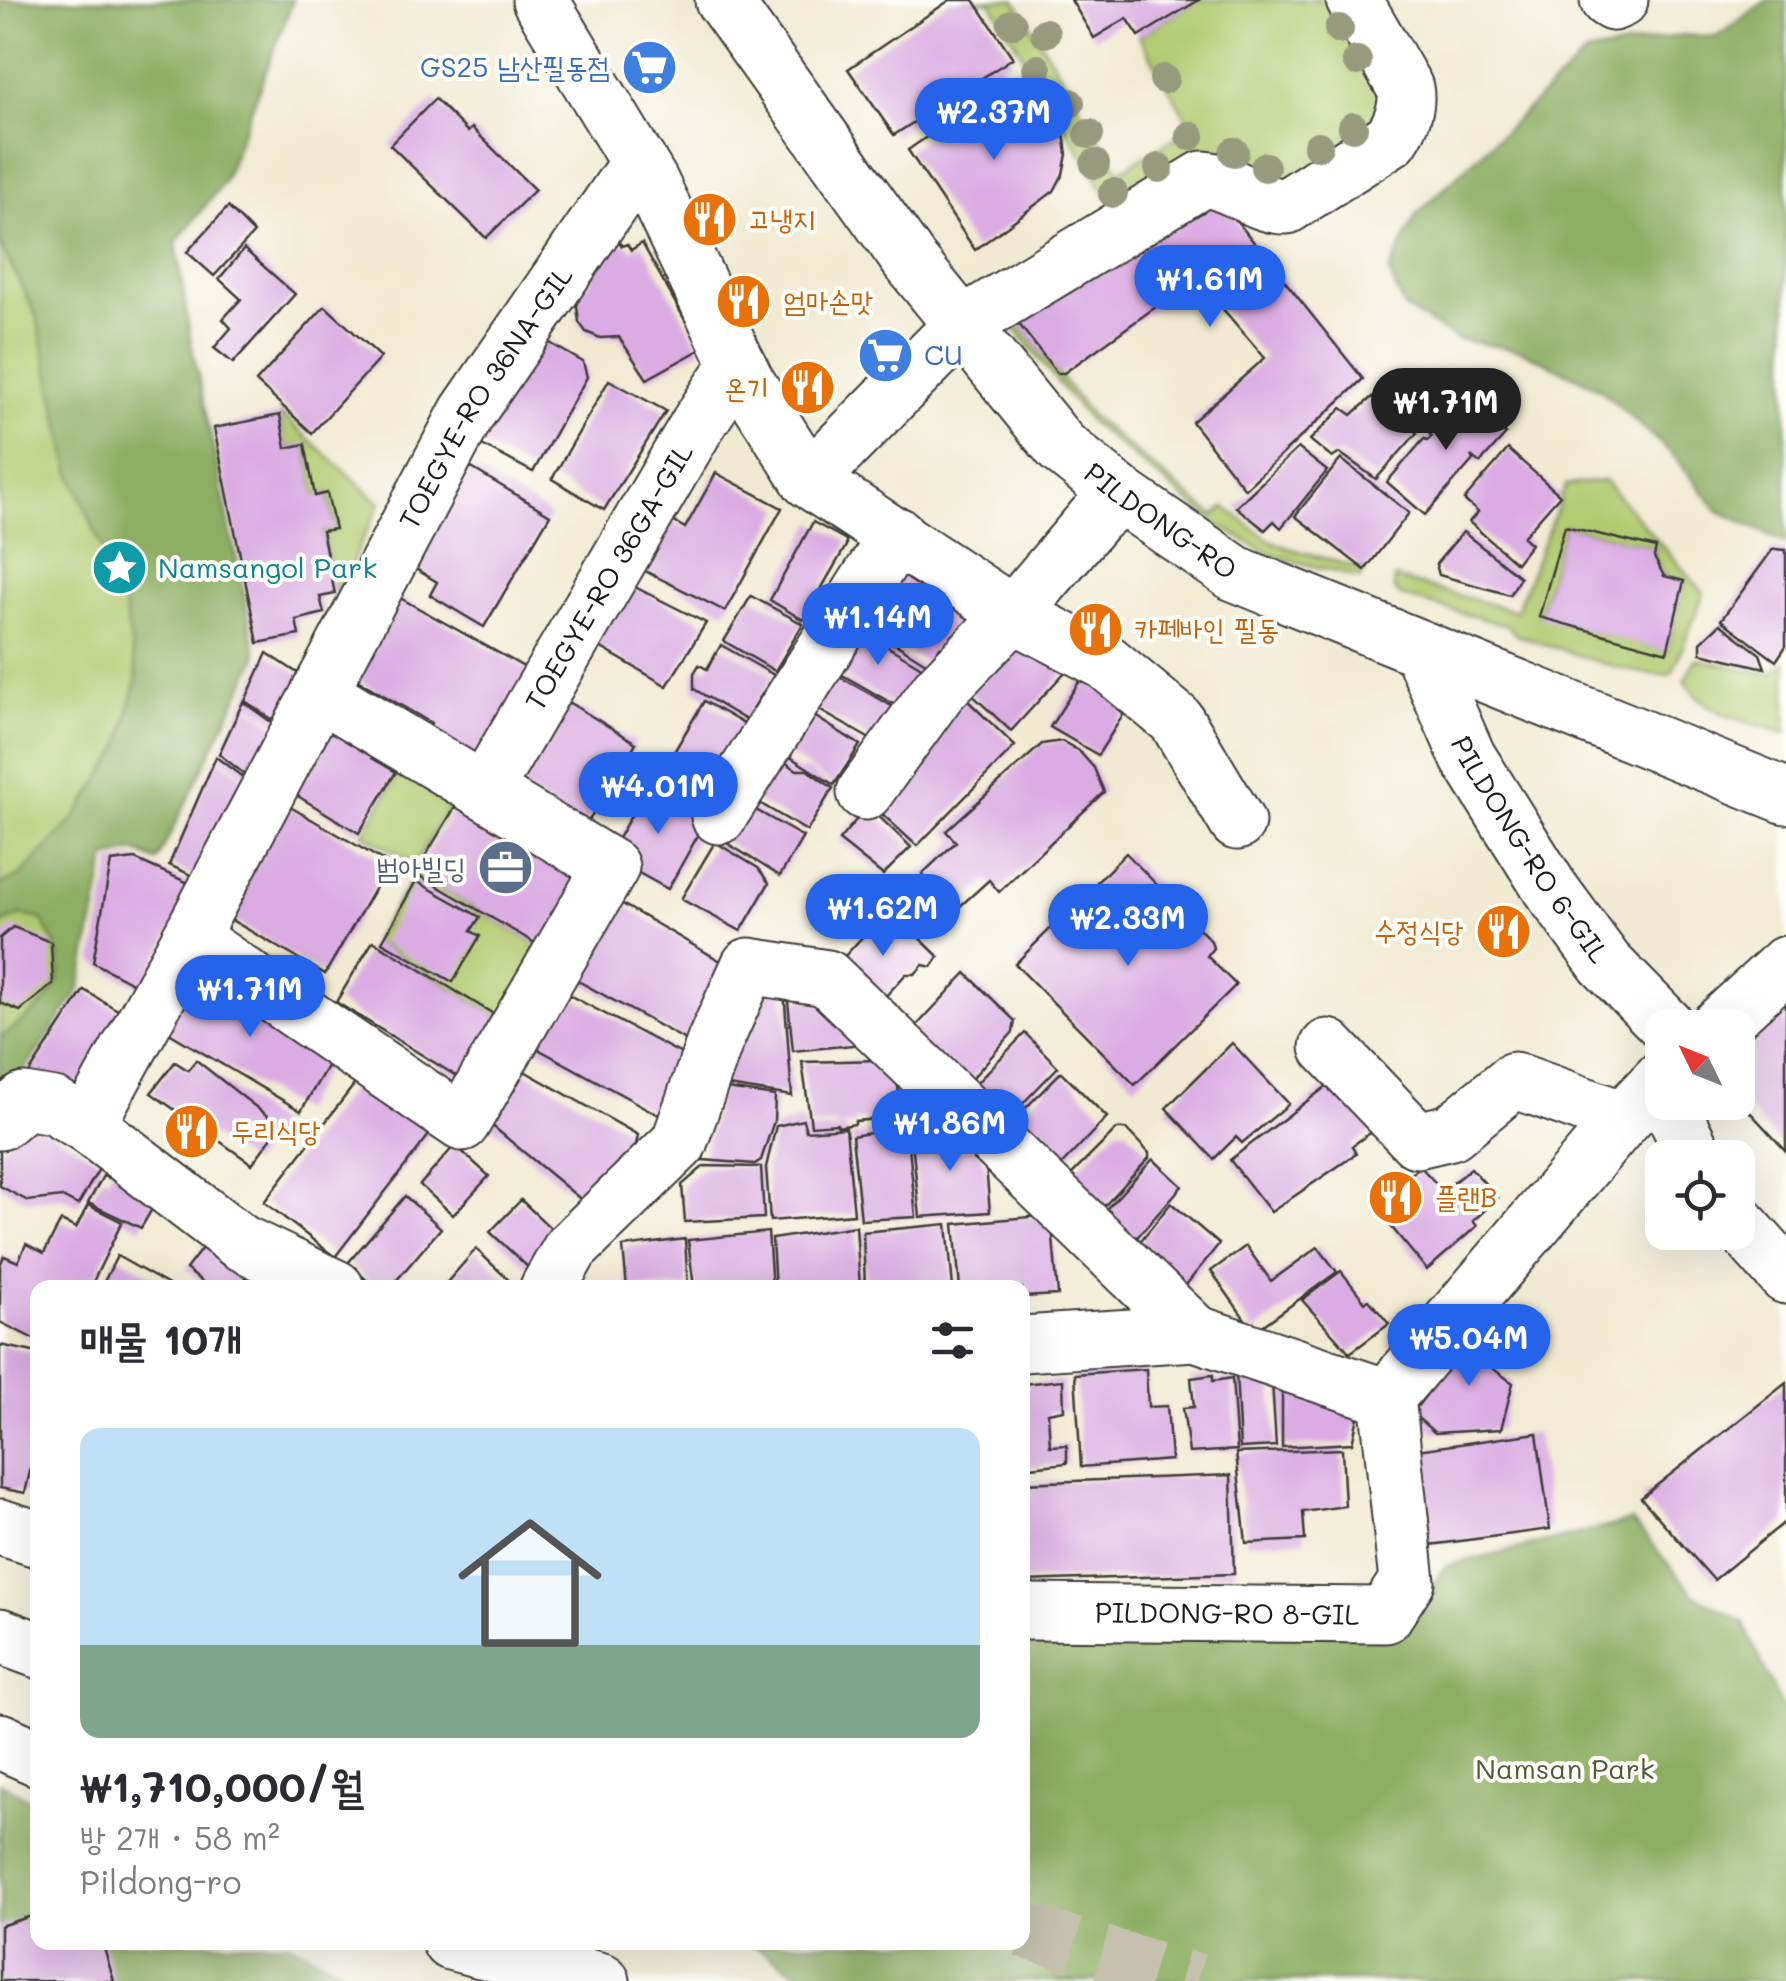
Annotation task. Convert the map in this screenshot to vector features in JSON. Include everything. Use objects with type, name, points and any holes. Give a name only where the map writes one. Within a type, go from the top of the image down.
[{"type":"street","points":[[540,0],[639,162],[738,364],[809,480],[1013,614],[1106,662],[1176,720],[1237,822]]},
{"type":"street","name":"PILDONG-RO","points":[[723,0],[909,260],[1060,447],[1121,495],[1234,574],[1786,796]]},
{"type":"street","points":[[809,480],[962,325],[1203,179],[1220,180],[1272,206],[1286,206],[1390,139],[1399,128],[1406,88],[1354,0]]},
{"type":"street","points":[[1608,0],[1620,0]]},
{"type":"street","name":"TOEGYE-RO 36NA-GIL","points":[[87,1125],[190,938],[466,412],[639,162]]},
{"type":"street","name":"TOEGYE-RO 36GA-GIL","points":[[484,791],[698,424],[738,364]]},
{"type":"street","points":[[865,792],[939,690],[1013,614],[1095,518],[1121,495]]},
{"type":"street","points":[[719,816],[896,535]]},
{"type":"street","name":"PILDONG-RO 6-GIL","points":[[1421,650],[1468,757],[1550,888],[1605,963],[1651,1010]]},
{"type":"street","points":[[190,938],[462,1122],[611,867],[319,692]]},
{"type":"street","points":[[1736,1010],[1786,964]]},
{"type":"street","points":[[553,1280],[571,1248],[679,1143],[715,1041],[749,966],[826,978],[1195,1333]]},
{"type":"street","points":[[1328,1047],[1417,1140],[1451,1132],[1514,1080],[1645,1094]]},
{"type":"street","points":[[0,1122],[24,1100],[54,1106],[87,1125],[249,1265],[306,1280]]},
{"type":"street","points":[[1030,1343],[1195,1333],[1387,1397],[1645,1106]]},
{"type":"street","points":[[1755,1241],[1786,1276]]},
{"type":"street","name":"PILDONG-RO 8-GIL","points":[[1030,1612],[1385,1615],[1407,1581],[1387,1397]]},
{"type":"street","points":[[0,1527],[30,1537]]},
{"type":"street","points":[[0,1636],[30,1647]]},
{"type":"street","points":[[0,1741],[30,1754]]},
{"type":"street","points":[[481,1950],[602,1981]]},
{"type":"green space","name":"Namsangol Park","points":[[0,0],[293,0],[223,183],[176,242],[190,338],[257,657],[157,861],[135,851],[106,858],[80,989],[0,1095]]},
{"type":"green space","name":"Namsangol Park","points":[[0,0],[293,0],[223,183],[176,242],[190,338],[257,657],[157,861],[135,851],[106,858],[80,989],[16,1083],[0,1095],[0,1039],[46,1001],[55,988],[59,960],[41,919],[22,915],[0,924],[0,885],[20,876],[74,819],[120,749],[137,676],[122,596],[70,471],[37,318],[0,243]]},
{"type":"green space","points":[[964,0],[1015,0],[1119,171],[1192,128],[1139,36],[1199,0],[1338,0],[1396,95],[1303,188],[1193,155],[1123,197],[1107,197],[991,2]]},
{"type":"green space","points":[[1767,0],[1786,0],[1786,543],[1719,511],[1672,454],[1599,388],[1522,351],[1457,339],[1404,308],[1389,272],[1416,215],[1586,54],[1682,35],[1717,37]]},
{"type":"green space","points":[[1015,319],[1092,417],[1214,516],[1225,507],[1285,547],[1365,570],[1360,578],[1273,556],[1217,525],[1089,421],[1011,324]]},
{"type":"green space","points":[[280,413],[380,503],[337,595],[322,531],[335,528],[328,493],[315,496],[305,445],[286,448]]},
{"type":"green space","points":[[1605,481],[1704,593],[1672,674],[1639,672],[1595,661],[1516,635],[1508,626],[1400,596],[1394,589],[1395,578],[1516,611],[1566,485]],"holes":[[[1565,526],[1656,548],[1654,557],[1664,576],[1684,581],[1667,651],[1539,616]]]},
{"type":"green space","points":[[1696,659],[1770,674],[1786,662],[1786,733],[1730,716],[1704,702],[1685,681]]},
{"type":"green space","points":[[406,761],[459,790],[415,864],[363,834]]},
{"type":"green space","points":[[415,873],[552,953],[510,1024],[373,941]]},
{"type":"green space","name":"Namsan Park","points":[[1632,1521],[1695,1595],[1743,1622],[1786,1716],[1786,1981],[811,1981],[761,1950],[1030,1950],[1030,1627],[1402,1634],[1445,1566]]},
{"type":"green space","points":[[0,1782],[30,1800],[30,1950],[303,1950],[363,1981],[0,1981]]},
{"type":"building","points":[[950,0],[974,0],[1013,58],[894,135],[848,69]]},
{"type":"building","points":[[1071,0],[1199,0],[1139,36],[1127,18],[1094,38]]},
{"type":"building","points":[[1001,93],[1021,94],[1054,115],[1064,134],[1067,154],[1054,191],[975,250],[908,150],[981,99]]},
{"type":"building","points":[[435,99],[468,132],[472,128],[535,190],[486,238],[390,145]]},
{"type":"building","points":[[1213,191],[1363,379],[1245,489],[1192,422],[1265,358],[1196,278],[1064,373],[1057,373],[1015,319]]},
{"type":"building","points":[[228,207],[254,233],[214,276],[187,252]]},
{"type":"building","points":[[618,240],[631,250],[642,243],[701,349],[647,379],[619,337],[600,338],[586,332],[579,322],[577,306],[582,290],[592,281],[583,266]]},
{"type":"building","points":[[244,249],[295,294],[233,363],[214,348],[231,328],[223,319],[241,299],[219,279]]},
{"type":"building","points":[[325,306],[381,357],[312,433],[256,382]]},
{"type":"building","points":[[529,331],[583,362],[587,377],[533,472],[474,441]]},
{"type":"building","points":[[609,380],[666,411],[604,510],[552,479]]},
{"type":"building","points":[[1458,392],[1506,434],[1480,463],[1471,456],[1473,460],[1425,515],[1387,482],[1424,439],[1432,436],[1425,429]]},
{"type":"building","points":[[1372,397],[1417,433],[1376,479],[1340,453],[1332,458],[1310,440],[1342,408],[1352,415]]},
{"type":"building","points":[[280,415],[286,448],[305,444],[315,496],[327,493],[335,529],[322,531],[335,594],[320,597],[324,613],[296,620],[299,635],[258,643],[214,428]]},
{"type":"building","points":[[1298,448],[1327,471],[1281,528],[1274,521],[1265,530],[1236,507]]},
{"type":"building","points":[[1508,449],[1560,495],[1523,537],[1531,544],[1516,563],[1469,522],[1478,512],[1464,500]]},
{"type":"building","points":[[1341,459],[1409,513],[1365,570],[1295,516]]},
{"type":"building","points":[[470,467],[550,515],[484,627],[430,595],[437,582],[411,566]]},
{"type":"building","points":[[716,473],[782,508],[725,611],[635,566],[664,516],[685,528]]},
{"type":"building","points":[[813,522],[846,540],[846,546],[803,620],[770,600]]},
{"type":"building","points":[[1565,526],[1656,548],[1654,557],[1664,576],[1684,581],[1667,652],[1539,617]]},
{"type":"building","points":[[1463,532],[1520,577],[1510,595],[1439,575],[1436,564]]},
{"type":"building","points":[[1773,549],[1786,550],[1786,646],[1776,661],[1721,620]]},
{"type":"building","points":[[897,561],[934,584],[894,644],[858,623]]},
{"type":"building","points":[[627,583],[706,623],[667,686],[593,643]]},
{"type":"building","points":[[939,584],[988,612],[948,652],[940,647],[929,665],[897,645]]},
{"type":"building","points":[[384,589],[531,671],[480,761],[427,731],[431,723],[349,675]]},
{"type":"building","points":[[751,596],[803,624],[775,671],[724,641]]},
{"type":"building","points":[[1720,624],[1760,654],[1765,668],[1701,653],[1701,642]]},
{"type":"building","points":[[855,627],[920,666],[923,675],[902,709],[830,668]]},
{"type":"building","points":[[1018,638],[1065,672],[1011,731],[968,691]]},
{"type":"building","points":[[721,645],[774,675],[746,720],[694,689],[694,673],[699,665],[707,669]]},
{"type":"building","points":[[267,653],[308,680],[282,726],[245,701]]},
{"type":"building","points":[[829,671],[897,709],[870,739],[807,703]]},
{"type":"building","points":[[1086,671],[1128,707],[1098,755],[1050,727]]},
{"type":"building","points":[[558,696],[636,743],[585,827],[507,779]]},
{"type":"building","points":[[965,698],[1015,746],[917,846],[870,803]]},
{"type":"building","points":[[704,701],[751,728],[705,805],[658,779]]},
{"type":"building","points":[[243,702],[281,729],[253,781],[219,754]]},
{"type":"building","points":[[803,709],[860,745],[834,785],[778,749]]},
{"type":"building","points":[[334,722],[379,748],[372,758],[396,772],[359,833],[286,789]]},
{"type":"building","points":[[1062,741],[1079,751],[1094,768],[1104,792],[999,892],[989,880],[957,909],[922,874],[956,842],[946,831],[1042,744]]},
{"type":"building","points":[[772,754],[797,770],[807,770],[833,788],[807,831],[746,795]]},
{"type":"building","points":[[216,757],[252,784],[195,877],[169,865]]},
{"type":"building","points":[[649,784],[708,817],[668,889],[608,856]]},
{"type":"building","name":"범아빌딩","points":[[466,789],[595,863],[552,953],[415,873]]},
{"type":"building","points":[[742,802],[803,837],[780,876],[719,838]]},
{"type":"building","points":[[285,804],[389,864],[325,974],[221,914]]},
{"type":"building","points":[[868,806],[911,847],[883,875],[839,840]]},
{"type":"building","points":[[715,842],[758,868],[769,883],[741,931],[681,899]]},
{"type":"building","points":[[1126,853],[1211,941],[1213,948],[1207,956],[1236,985],[1135,1085],[1015,964]]},
{"type":"building","points":[[135,859],[193,885],[143,989],[93,962],[111,862]]},
{"type":"building","points":[[416,881],[480,917],[471,931],[480,936],[453,982],[382,942]]},
{"type":"building","points":[[605,894],[724,963],[704,998],[712,1003],[691,1043],[560,971]]},
{"type":"building","points":[[889,908],[939,957],[932,967],[923,965],[915,974],[906,974],[873,1010],[831,971]]},
{"type":"building","points":[[13,927],[51,942],[53,984],[20,1011],[0,1003],[0,938]]},
{"type":"building","points":[[373,941],[510,1024],[471,1085],[336,1002]]},
{"type":"building","points":[[199,969],[336,1051],[301,1111],[164,1030]]},
{"type":"building","points":[[966,973],[1015,1021],[1013,1032],[967,1084],[907,1036]]},
{"type":"building","points":[[548,984],[693,1060],[668,1120],[518,1038]]},
{"type":"building","points":[[744,989],[784,990],[792,1096],[722,1085]]},
{"type":"building","points":[[84,990],[131,1018],[75,1101],[21,1085]]},
{"type":"building","points":[[1786,991],[1786,1151],[1755,1117],[1755,1020]]},
{"type":"building","points":[[824,995],[863,1044],[793,1051],[788,1001]]},
{"type":"building","points":[[1025,1033],[1058,1067],[999,1128],[965,1095]]},
{"type":"building","points":[[1232,1043],[1289,1104],[1242,1143],[1236,1137],[1214,1159],[1166,1108]]},
{"type":"building","points":[[503,1059],[638,1135],[633,1159],[584,1202],[484,1119]]},
{"type":"building","points":[[196,1060],[280,1126],[252,1164],[151,1093],[175,1062],[188,1070]]},
{"type":"building","points":[[882,1060],[885,1073],[896,1072],[899,1094],[914,1092],[917,1116],[855,1121],[838,1127],[811,1126],[802,1062]]},
{"type":"building","points":[[367,1068],[439,1122],[335,1257],[264,1202]]},
{"type":"building","points":[[1061,1072],[1107,1117],[1050,1177],[1003,1131]]},
{"type":"building","points":[[1340,1076],[1374,1130],[1352,1146],[1356,1154],[1271,1212],[1230,1160]]},
{"type":"building","points":[[720,1088],[775,1096],[774,1121],[761,1160],[755,1164],[703,1160]]},
{"type":"building","points":[[803,1120],[806,1131],[846,1128],[854,1214],[770,1221],[766,1167],[776,1126]]},
{"type":"building","points":[[20,1125],[40,1127],[103,1162],[78,1205],[62,1197],[28,1201],[0,1186],[0,1151]]},
{"type":"building","points":[[907,1127],[916,1217],[861,1220],[852,1136]]},
{"type":"building","points":[[969,1129],[986,1166],[990,1212],[920,1217],[911,1132]]},
{"type":"building","points":[[1117,1129],[1126,1129],[1149,1153],[1149,1158],[1093,1218],[1060,1186]]},
{"type":"building","points":[[455,1145],[489,1176],[453,1215],[420,1185]]},
{"type":"building","points":[[1153,1159],[1182,1186],[1126,1250],[1096,1220]]},
{"type":"building","points":[[704,1166],[761,1167],[764,1218],[685,1222],[682,1185]]},
{"type":"building","points":[[1420,1166],[1443,1191],[1471,1168],[1498,1198],[1473,1221],[1477,1226],[1427,1270],[1389,1224],[1415,1199],[1401,1183]]},
{"type":"building","points":[[114,1167],[163,1190],[141,1228],[88,1203],[103,1176],[108,1178]]},
{"type":"building","points":[[405,1196],[441,1228],[397,1280],[366,1280],[348,1263]]},
{"type":"building","points":[[521,1200],[560,1237],[531,1270],[490,1232]]},
{"type":"building","points":[[1171,1203],[1219,1244],[1177,1296],[1130,1254]]},
{"type":"building","points":[[88,1205],[122,1222],[94,1280],[30,1280],[30,1337],[0,1322],[0,1265],[4,1256],[18,1262],[26,1244],[44,1253],[61,1221],[76,1228]]},
{"type":"building","points":[[1051,1215],[1058,1295],[1030,1297],[1030,1280],[959,1280],[954,1224]]},
{"type":"building","points":[[947,1224],[952,1280],[865,1280],[863,1232]]},
{"type":"building","points":[[856,1226],[859,1280],[775,1280],[772,1239]]},
{"type":"building","points":[[768,1232],[771,1280],[693,1280],[688,1240]]},
{"type":"building","points":[[212,1235],[237,1250],[246,1280],[200,1280],[186,1269]]},
{"type":"building","points":[[685,1239],[688,1280],[626,1280],[623,1247]]},
{"type":"building","points":[[1246,1246],[1271,1281],[1318,1247],[1337,1272],[1254,1332],[1211,1271]]},
{"type":"building","points":[[476,1249],[509,1280],[449,1280]]},
{"type":"building","points":[[117,1256],[160,1280],[105,1280]]},
{"type":"building","points":[[1341,1271],[1365,1302],[1369,1300],[1389,1324],[1350,1353],[1302,1300]]},
{"type":"building","points":[[1484,1322],[1508,1338],[1489,1366],[1513,1383],[1501,1429],[1435,1433],[1412,1413]]},
{"type":"building","points":[[0,1345],[30,1351],[30,1471],[25,1493],[0,1488]]},
{"type":"building","points":[[1146,1369],[1148,1407],[1167,1406],[1171,1460],[1081,1467],[1075,1374]]},
{"type":"building","points":[[1236,1372],[1272,1381],[1276,1446],[1240,1448]]},
{"type":"building","points":[[1213,1375],[1213,1381],[1232,1378],[1237,1450],[1189,1453],[1183,1408],[1194,1407],[1191,1378]]},
{"type":"building","points":[[1063,1380],[1064,1410],[1048,1413],[1050,1446],[1067,1445],[1067,1463],[1030,1467],[1030,1383]]},
{"type":"building","points":[[1786,1383],[1786,1521],[1714,1580],[1641,1498]]},
{"type":"building","points":[[1282,1385],[1360,1408],[1352,1443],[1282,1447]]},
{"type":"building","points":[[1537,1433],[1550,1529],[1430,1545],[1417,1450]]},
{"type":"building","points":[[1342,1449],[1345,1506],[1303,1512],[1305,1540],[1246,1543],[1236,1453]]},
{"type":"building","points":[[1231,1475],[1234,1574],[1030,1581],[1030,1483]]},
{"type":"building","points":[[30,1917],[30,1950],[104,1950],[114,1981],[0,1981],[0,1926]]},
{"type":"tunnel","points":[[1030,1932],[1197,1981]]},
{"type":"place","name":"GS25 남산필동점","points":[[649,67]]},
{"type":"place","name":"고냉지","points":[[709,219]]},
{"type":"place","name":"엄마손맛","points":[[744,301]]},
{"type":"place","name":"CU","points":[[885,355]]},
{"type":"place","name":"온기","points":[[808,388]]},
{"type":"place","name":"Namsangol Park","points":[[119,568]]},
{"type":"place","name":"카페바인 필동","points":[[1096,629]]},
{"type":"place","name":"범아빌딩","points":[[505,868]]},
{"type":"place","name":"수정식당","points":[[1503,931]]},
{"type":"place","name":"두리식당","points":[[192,1131]]},
{"type":"place","name":"플랜B","points":[[1396,1197]]}]
